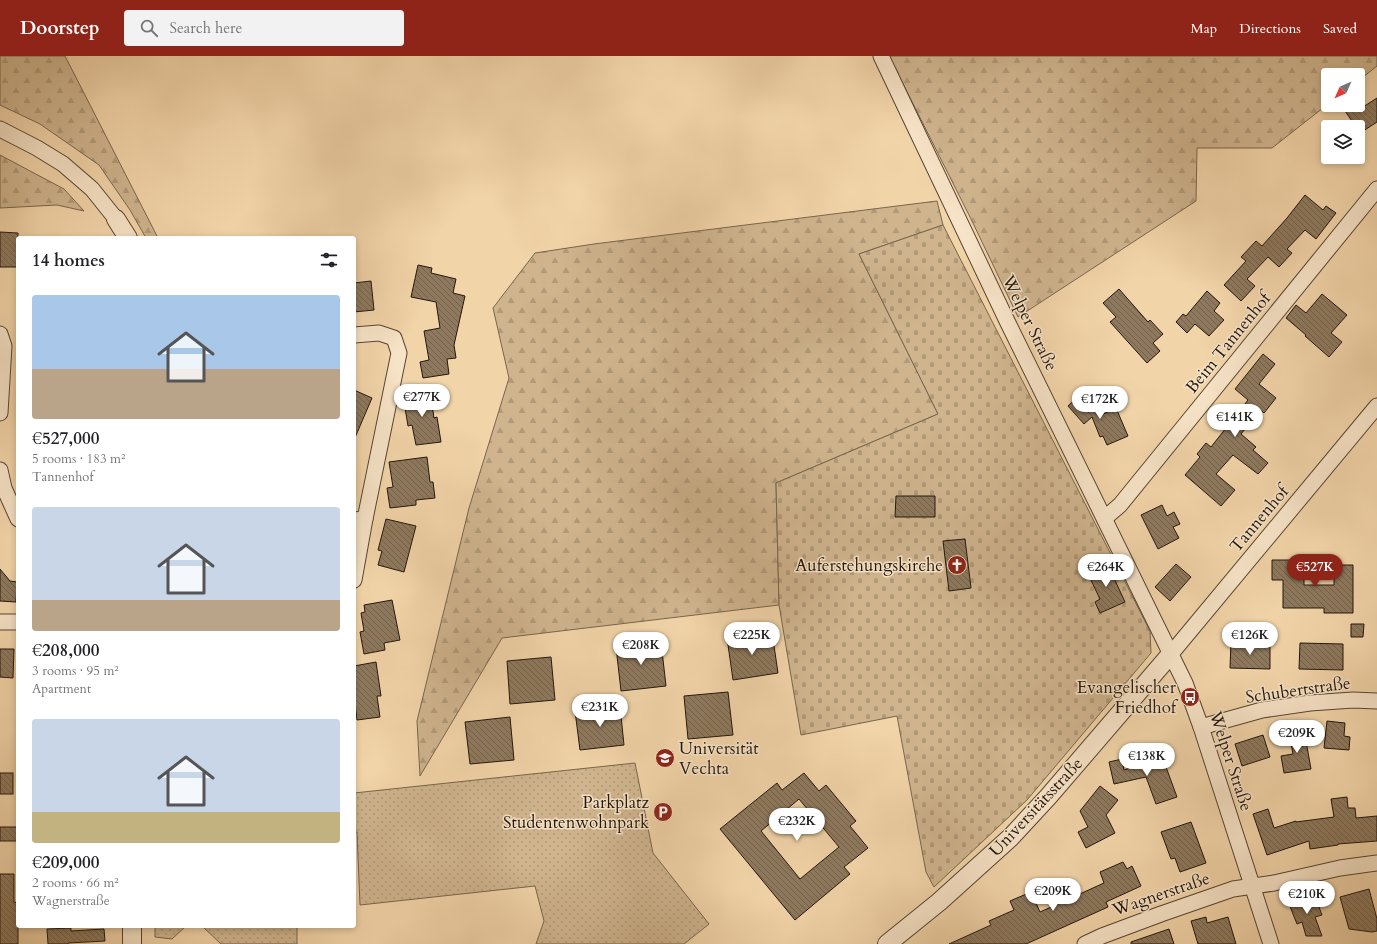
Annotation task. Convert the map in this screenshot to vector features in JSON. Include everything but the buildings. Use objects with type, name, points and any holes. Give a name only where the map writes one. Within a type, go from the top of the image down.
[{"type":"street","name":"Welper Straße","points":[[881,56],[1008,323],[1185,683],[1271,944]]},
{"type":"street","points":[[0,129],[37,148],[62,164],[92,189],[116,219],[127,236]]},
{"type":"street","name":"Beim Tannenhof","points":[[1105,518],[1120,506],[1377,189]]},
{"type":"street","points":[[356,335],[379,332],[394,338],[399,352],[360,520],[356,560]]},
{"type":"street","points":[[0,334],[4,346],[0,413]]},
{"type":"street","name":"Tannenhof","points":[[1170,655],[1377,406]]},
{"type":"street","points":[[0,470],[4,488],[16,515]]},
{"type":"street","points":[[0,622],[16,622]]},
{"type":"street","name":"Universitätsstraße","points":[[887,944],[950,893],[1012,837],[1170,655]]},
{"type":"street","name":"Schubertstraße","points":[[1200,727],[1262,710],[1310,703],[1353,700],[1377,701]]},
{"type":"street","name":"Wagnerstraße","points":[[1085,944],[1161,914],[1233,889],[1274,883],[1340,868],[1377,863]]},
{"type":"street","points":[[132,928],[132,944]]},
{"type":"green space","points":[[0,56],[65,56],[157,236],[145,236],[130,210],[99,165],[40,124],[0,105]]},
{"type":"green space","points":[[889,56],[1377,56],[1377,66],[1365,75],[1365,68],[1321,68],[1321,110],[1272,148],[1197,148],[1196,201],[1018,317],[971,219]]},
{"type":"green space","points":[[0,155],[64,189],[84,211],[57,205],[0,208]]},
{"type":"green space","points":[[937,201],[943,225],[859,254],[938,414],[776,483],[779,605],[502,638],[420,776],[417,721],[469,508],[509,378],[493,308],[535,253],[594,244]]},
{"type":"green space","points":[[943,225],[1150,631],[1151,653],[1027,800],[934,887],[926,872],[897,716],[801,735],[779,605],[776,483],[938,414],[859,254]]},
{"type":"green space","points":[[635,763],[653,853],[709,924],[684,944],[536,944],[544,921],[535,886],[360,905],[356,832],[356,793]]},
{"type":"green space","points":[[155,928],[184,928],[172,939],[155,937]]},
{"type":"green space","points":[[204,928],[297,928],[297,944],[221,944]]},
{"type":"place","name":"Auferstehungskirche","points":[[957,565]]},
{"type":"place","name":"Evangelischer Friedhof","points":[[1190,697]]},
{"type":"place","name":"Universität Vechta","points":[[665,758]]},
{"type":"place","name":"Parkplatz Studentenwohnpark","points":[[663,812]]}]
